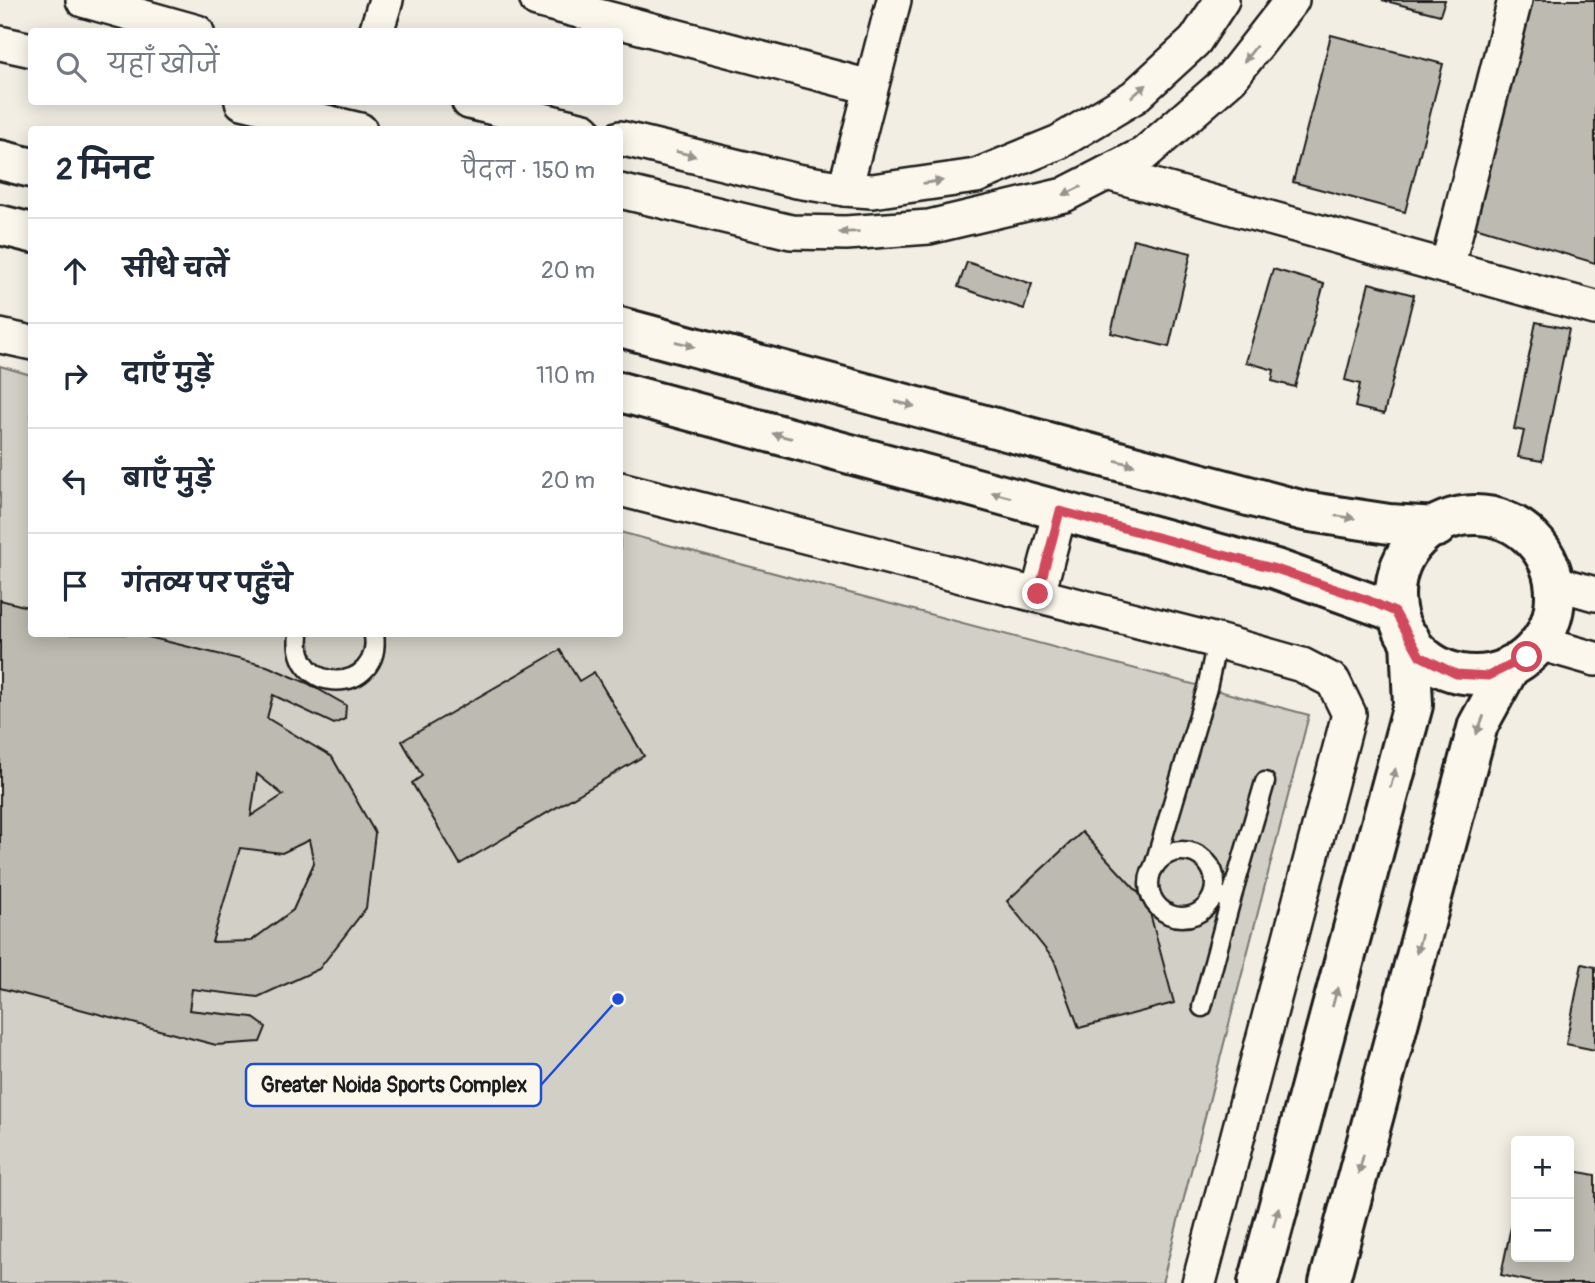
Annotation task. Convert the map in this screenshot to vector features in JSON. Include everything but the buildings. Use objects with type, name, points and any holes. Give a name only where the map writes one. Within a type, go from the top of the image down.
[{"type":"street","points":[[83,0],[162,18],[187,28]]},
{"type":"street","points":[[377,28],[386,0]]},
{"type":"street","points":[[537,0],[870,87]]},
{"type":"street","points":[[845,189],[894,0]]},
{"type":"street","points":[[623,139],[797,181],[845,189],[872,191],[976,176],[1059,142],[1134,97],[1195,41],[1222,0]]},
{"type":"street","points":[[623,192],[792,232],[846,233],[929,227],[1065,195],[1144,154],[1231,78],[1292,0]]},
{"type":"street","points":[[1447,267],[1515,0]]},
{"type":"street","points":[[0,43],[28,49]]},
{"type":"street","points":[[255,105],[343,126]]},
{"type":"street","points":[[481,105],[568,126]]},
{"type":"street","points":[[0,160],[28,167]]},
{"type":"street","points":[[1107,173],[1595,308]]},
{"type":"street","points":[[0,225],[28,232]]},
{"type":"street","points":[[623,328],[1304,511],[1389,524],[1437,527]]},
{"type":"street","points":[[0,336],[28,342]]},
{"type":"street","points":[[623,393],[1276,569],[1368,600],[1403,626],[1420,656],[1456,674],[1488,676],[1525,654],[1546,634],[1556,593],[1551,568],[1531,538],[1498,518],[1477,514],[1454,517],[1414,541],[1397,569],[1403,626],[1413,705],[1258,1283]]},
{"type":"street","points":[[623,490],[1217,641],[1302,664],[1333,681],[1349,714],[1199,1283]]},
{"type":"street","points":[[1038,594],[1060,511]]},
{"type":"street","points":[[1553,582],[1595,594]]},
{"type":"street","points":[[1525,654],[1595,659]]},
{"type":"street","points":[[1329,1283],[1478,725],[1525,654]]},
{"type":"lane","points":[[299,637],[300,655],[306,666],[315,674],[338,681],[362,672],[371,661],[375,648],[374,637]]},
{"type":"lane","points":[[1217,641],[1207,688],[1149,878],[1151,895],[1166,914],[1191,917],[1222,897]]},
{"type":"lane","points":[[1202,1007],[1222,897],[1265,782]]},
{"type":"lane","points":[[1154,867],[1170,854],[1195,853],[1212,870],[1222,897]]},
{"type":"shaded area","points":[[0,366],[28,374],[28,637],[623,637],[623,533],[1309,715],[1162,1283],[0,1283]]},
{"type":"place","name":"Greater Noida Sports Complex","points":[[618,999]]},
{"type":"route","points":[[1038,594],[1060,511],[1276,569],[1368,600],[1395,612],[1420,656],[1456,674],[1488,676],[1527,657]]}]
